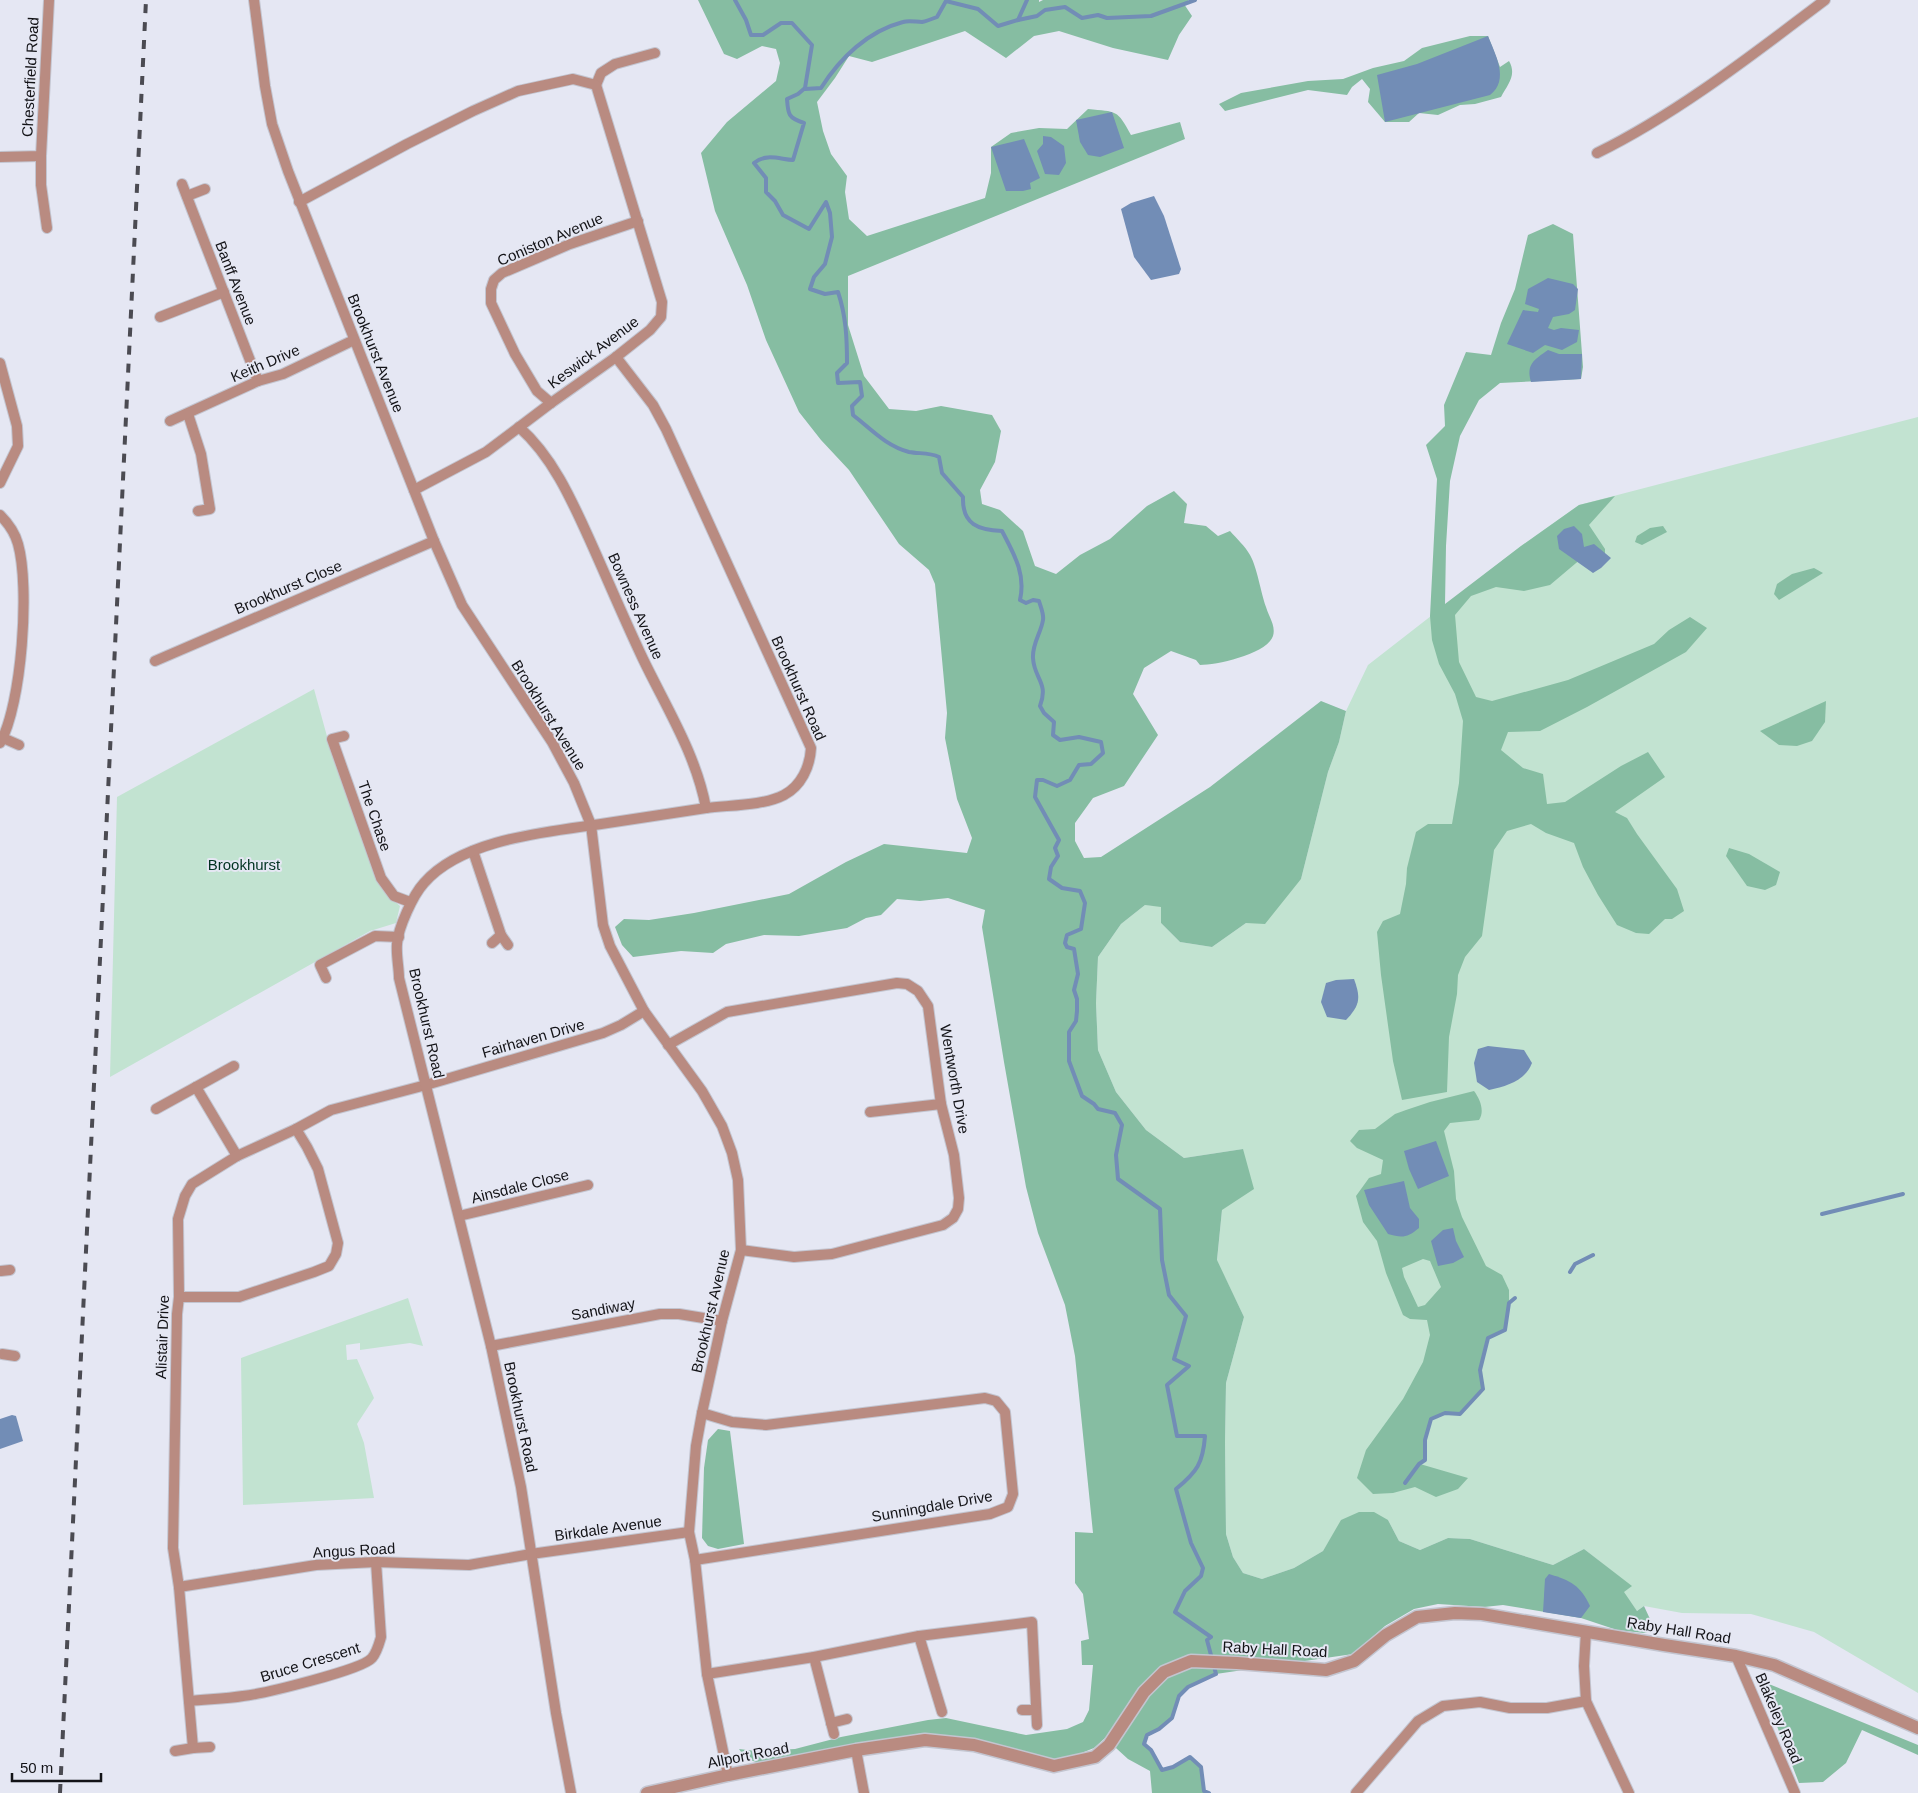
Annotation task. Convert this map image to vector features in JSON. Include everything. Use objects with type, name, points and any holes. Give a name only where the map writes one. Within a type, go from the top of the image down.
[{"type":"street","name":"Chesterfield Road","points":[[48,0],[41,156],[42,185],[48,228]]},
{"type":"street","name":"Brookhurst Avenue","points":[[254,0],[272,124],[300,202],[434,541],[462,605],[552,742],[574,783],[591,826],[604,926],[610,946],[644,1011],[702,1091],[722,1126],[732,1153],[738,1180],[741,1250],[722,1321],[702,1413],[696,1446],[689,1532],[707,1674],[728,1774]]},
{"type":"street","points":[[1597,153],[1657,120],[1772,40],[1825,0]]},
{"type":"street","points":[[300,202],[407,144],[518,91],[573,79],[596,85],[601,73],[615,64],[656,53]]},
{"type":"street","name":"Keswick Avenue","points":[[414,490],[486,452],[616,357],[650,330],[661,317],[662,302],[596,85]]},
{"type":"street","name":"Chesterfield Road","points":[[0,157],[41,156]]},
{"type":"street","name":"Banff Avenue","points":[[182,184],[258,381]]},
{"type":"street","points":[[187,196],[205,189]]},
{"type":"street","name":"Coniston Avenue","points":[[551,403],[537,391],[491,303],[491,289],[494,280],[502,272],[570,244],[638,221]]},
{"type":"street","points":[[160,317],[224,292]]},
{"type":"street","name":"Keith Drive","points":[[170,421],[258,381],[283,374],[354,340]]},
{"type":"street","name":"Brookhurst Road","points":[[571,1793],[521,1487],[459,1216],[399,978],[397,943],[410,902],[424,882],[446,864],[473,851],[537,833],[763,801],[783,796],[795,788],[802,777],[808,766],[810,748],[666,429],[653,405],[616,357]]},
{"type":"street","points":[[0,363],[17,426],[18,446],[0,483]]},
{"type":"street","points":[[188,414],[201,454],[210,509],[198,511]]},
{"type":"street","name":"Bowness Avenue","points":[[519,427],[535,440],[568,492],[643,659],[690,753],[703,789],[706,808]]},
{"type":"street","points":[[0,515],[8,523],[18,544],[24,580],[17,690],[13,710],[2,741],[20,745]]},
{"type":"street","name":"Brookhurst Close","points":[[155,661],[434,541]]},
{"type":"street","name":"The Chase","points":[[344,736],[332,739],[381,878],[394,896],[410,902]]},
{"type":"street","points":[[473,851],[501,935],[508,945]]},
{"type":"street","points":[[492,943],[501,935]]},
{"type":"street","points":[[326,978],[320,966],[375,936],[399,937]]},
{"type":"street","name":"Wentworth Drive","points":[[668,1045],[727,1012],[897,983],[907,984],[918,991],[928,1006],[941,1104],[954,1155],[959,1198],[958,1209],[953,1218],[943,1226],[832,1254],[794,1257],[741,1250]]},
{"type":"street","name":"Fairhaven Drive","points":[[426,1085],[603,1034],[644,1011]]},
{"type":"street","points":[[156,1109],[234,1066]]},
{"type":"street","name":"Alistair Drive","points":[[193,1748],[179,1587],[173,1548],[177,1314],[179,1297],[178,1219],[184,1196],[192,1184],[237,1156],[296,1129],[331,1110],[426,1085]]},
{"type":"street","points":[[196,1086],[237,1156]]},
{"type":"street","points":[[870,1112],[941,1104]]},
{"type":"street","points":[[179,1297],[239,1297],[328,1266],[336,1254],[338,1243],[318,1169],[296,1129]]},
{"type":"street","name":"Ainsdale Close","points":[[459,1216],[588,1185]]},
{"type":"street","name":"Sandiway","points":[[490,1346],[660,1314],[679,1314],[722,1321]]},
{"type":"street","points":[[1,1352],[15,1356]]},
{"type":"street","name":"Sunningdale Drive","points":[[694,1560],[990,1514],[1008,1507],[1013,1494],[1005,1412],[996,1401],[985,1398],[766,1425],[732,1422],[702,1413]]},
{"type":"street","name":"Birkdale Avenue","points":[[531,1554],[689,1532]]},
{"type":"street","name":"Angus Road","points":[[179,1587],[316,1566],[376,1562],[469,1565],[531,1554]]},
{"type":"street","name":"Bruce Crescent","points":[[189,1701],[243,1696],[304,1682],[360,1665],[372,1659],[381,1637],[376,1562]]},
{"type":"street","name":"Raby Hall Road","points":[[856,1750],[925,1740],[974,1745],[1054,1766],[1095,1757],[1109,1745],[1144,1692],[1164,1672],[1191,1661],[1326,1670],[1354,1661],[1386,1635],[1417,1617],[1455,1613],[1482,1614],[1736,1656],[1774,1665],[1918,1728]]},
{"type":"street","points":[[707,1674],[814,1657],[919,1636],[1032,1622],[1037,1725]]},
{"type":"street","points":[[1586,1631],[1584,1666],[1586,1701],[1629,1793]]},
{"type":"street","points":[[919,1636],[942,1712]]},
{"type":"street","name":"Blakeley Road","points":[[1736,1656],[1795,1793]]},
{"type":"street","points":[[814,1657],[834,1734]]},
{"type":"street","points":[[1356,1793],[1418,1721],[1443,1706],[1480,1702],[1510,1708],[1547,1708],[1586,1701]]},
{"type":"street","points":[[1022,1710],[1036,1710]]},
{"type":"street","points":[[831,1723],[847,1720]]},
{"type":"street","points":[[175,1751],[210,1747]]},
{"type":"street","points":[[856,1750],[864,1793]]},
{"type":"street","name":"Allport Road","points":[[647,1793],[728,1774],[856,1750]]},
{"type":"green space","points":[[698,0],[1039,0],[1039,2],[1043,0],[1189,0],[1184,4],[1192,16],[1179,35],[1168,60],[1113,48],[1059,31],[1034,36],[1006,58],[965,31],[872,62],[849,56],[817,102],[823,131],[831,154],[847,176],[845,192],[849,219],[867,236],[985,198],[991,173],[991,147],[1011,133],[1039,128],[1067,129],[1088,109],[1115,113],[1122,120],[1131,135],[1180,122],[1185,139],[848,276],[848,325],[864,376],[889,409],[916,411],[941,406],[992,415],[1001,431],[995,462],[980,490],[982,504],[1000,510],[1023,531],[1035,566],[1056,574],[1080,555],[1110,539],[1147,506],[1174,491],[1187,504],[1184,523],[1206,526],[1218,536],[1230,531],[1250,555],[1273,625],[1273,636],[1261,648],[1229,661],[1200,665],[1196,660],[1171,651],[1144,668],[1133,694],[1158,735],[1124,786],[1093,798],[1075,823],[1075,841],[1084,858],[1101,857],[1210,787],[1321,701],[1346,711],[1339,742],[1328,772],[1301,879],[1265,924],[1246,923],[1212,947],[1180,942],[1161,923],[1161,907],[1145,905],[1121,924],[1098,957],[1096,1003],[1098,1050],[1116,1092],[1146,1130],[1184,1158],[1243,1149],[1254,1189],[1222,1210],[1217,1260],[1244,1317],[1226,1383],[1226,1534],[1233,1557],[1243,1573],[1262,1579],[1294,1568],[1323,1551],[1341,1520],[1359,1512],[1374,1512],[1388,1520],[1399,1541],[1420,1550],[1448,1538],[1470,1539],[1553,1565],[1584,1549],[1632,1586],[1624,1592],[1637,1611],[1644,1606],[1655,1630],[1644,1633],[1617,1630],[1581,1618],[1503,1605],[1484,1607],[1438,1604],[1414,1609],[1385,1626],[1353,1654],[1216,1674],[1188,1687],[1179,1696],[1172,1718],[1159,1729],[1147,1735],[1144,1744],[1151,1750],[1162,1770],[1173,1767],[1190,1757],[1201,1767],[1204,1791],[1209,1793],[1152,1793],[1150,1771],[1128,1759],[1105,1738],[1094,1748],[1058,1760],[983,1743],[923,1733],[760,1763],[746,1759],[739,1749],[756,1751],[795,1749],[841,1737],[946,1718],[1026,1735],[1067,1729],[1083,1722],[1089,1710],[1093,1665],[1082,1665],[1081,1641],[1089,1639],[1083,1594],[1075,1583],[1075,1532],[1093,1533],[1075,1356],[1065,1305],[1038,1233],[1026,1187],[982,927],[985,910],[948,898],[920,901],[897,899],[881,915],[866,918],[847,928],[799,936],[764,935],[726,944],[713,953],[681,951],[633,957],[622,945],[615,927],[624,919],[649,920],[789,894],[846,862],[884,844],[967,853],[972,838],[957,799],[945,738],[947,713],[935,584],[929,570],[899,544],[849,470],[821,440],[799,412],[766,340],[747,285],[715,211],[701,153],[727,122],[776,81],[780,63],[776,49],[762,46],[737,59],[724,54]]},
{"type":"green space","points":[[1470,36],[1488,36],[1500,67],[1509,61],[1512,75],[1501,97],[1475,104],[1460,105],[1438,115],[1419,113],[1409,122],[1385,122],[1368,102],[1370,89],[1362,79],[1352,87],[1347,95],[1308,90],[1225,111],[1219,104],[1241,93],[1308,81],[1343,79],[1373,68],[1404,61],[1422,48]]},
{"type":"green space","points":[[1553,224],[1573,234],[1583,367],[1581,379],[1500,383],[1479,400],[1460,436],[1450,481],[1445,604],[1579,505],[1615,496],[1589,525],[1605,549],[1605,558],[1582,558],[1550,585],[1524,591],[1496,587],[1471,596],[1455,615],[1459,662],[1476,697],[1492,701],[1568,680],[1654,644],[1669,630],[1690,617],[1707,628],[1686,652],[1587,707],[1540,731],[1508,732],[1501,750],[1523,768],[1543,774],[1547,804],[1565,802],[1621,766],[1648,752],[1665,777],[1615,812],[1627,818],[1677,889],[1684,911],[1672,919],[1665,919],[1649,934],[1636,933],[1617,925],[1583,867],[1574,843],[1546,833],[1531,824],[1507,831],[1494,850],[1482,936],[1465,957],[1458,975],[1457,994],[1449,1037],[1447,1092],[1402,1100],[1393,1061],[1377,932],[1383,921],[1400,914],[1407,868],[1416,832],[1428,824],[1452,824],[1459,783],[1463,721],[1455,694],[1439,664],[1432,640],[1430,616],[1437,479],[1426,445],[1445,426],[1444,405],[1466,352],[1491,355],[1501,323],[1515,289],[1528,235]]},
{"type":"green space","points":[[1918,417],[1918,1693],[1814,1632],[1751,1614],[1682,1613],[1644,1606],[1637,1611],[1623,1592],[1631,1586],[1584,1549],[1553,1565],[1470,1539],[1448,1538],[1420,1550],[1399,1541],[1388,1520],[1342,1520],[1323,1551],[1294,1568],[1262,1579],[1243,1573],[1233,1557],[1226,1534],[1225,1442],[1226,1383],[1244,1317],[1217,1261],[1222,1210],[1243,1149],[1184,1158],[1146,1130],[1116,1092],[1098,1050],[1096,1003],[1098,957],[1121,924],[1145,905],[1161,906],[1161,923],[1180,942],[1212,947],[1246,923],[1301,879],[1328,772],[1339,742],[1346,711],[1368,665],[1521,546],[1579,505]]},
{"type":"green space","points":[[1663,526],[1667,532],[1642,545],[1635,542],[1637,536],[1650,528]]},
{"type":"green space","points":[[1814,568],[1823,573],[1779,600],[1774,594],[1777,584],[1792,574]]},
{"type":"green space","name":"Brookhurst","points":[[314,689],[328,740],[378,880],[386,894],[400,906],[396,923],[370,931],[110,1077],[117,797]]},
{"type":"green space","points":[[1826,701],[1825,722],[1812,741],[1797,746],[1779,745],[1760,731]]},
{"type":"green space","points":[[1729,848],[1749,854],[1780,872],[1776,885],[1765,890],[1747,886],[1726,856]]},
{"type":"green space","points":[[1474,1091],[1480,1101],[1482,1113],[1479,1120],[1450,1123],[1444,1131],[1454,1171],[1456,1199],[1462,1217],[1486,1266],[1502,1275],[1509,1290],[1509,1311],[1505,1330],[1488,1338],[1480,1370],[1483,1389],[1460,1414],[1445,1413],[1431,1419],[1425,1440],[1425,1460],[1420,1464],[1468,1478],[1458,1489],[1436,1497],[1415,1487],[1393,1493],[1373,1494],[1357,1478],[1366,1450],[1403,1399],[1423,1362],[1430,1335],[1427,1320],[1410,1319],[1403,1315],[1386,1273],[1377,1241],[1363,1222],[1356,1196],[1369,1178],[1381,1174],[1383,1160],[1357,1148],[1350,1141],[1359,1130],[1375,1129],[1395,1114],[1430,1102]],"holes":[[[1423,1259],[1430,1261],[1441,1287],[1425,1305],[1418,1307],[1404,1277],[1402,1268]]]},
{"type":"green space","points":[[408,1298],[423,1346],[410,1343],[360,1350],[360,1343],[346,1345],[347,1360],[357,1359],[374,1398],[357,1424],[364,1443],[374,1498],[243,1505],[241,1358]]},
{"type":"green space","points":[[718,1429],[730,1431],[744,1544],[718,1549],[708,1546],[702,1538],[704,1468],[708,1440]]},
{"type":"green space","points":[[1759,1680],[1918,1745],[1918,1755],[1862,1730],[1846,1763],[1823,1782],[1799,1783]]},
{"type":"water","points":[[1488,36],[1497,59],[1500,74],[1496,89],[1490,95],[1385,122],[1377,75],[1417,64]]},
{"type":"water","points":[[1112,112],[1124,148],[1100,157],[1088,155],[1080,142],[1076,120]]},
{"type":"water","points":[[1043,136],[1051,137],[1064,146],[1066,163],[1059,175],[1045,174],[1037,151],[1043,144]]},
{"type":"water","points":[[1024,139],[1040,178],[1030,183],[1031,189],[1006,191],[991,147]]},
{"type":"water","points":[[1154,196],[1164,216],[1181,269],[1179,274],[1151,280],[1134,257],[1121,209],[1131,203]]},
{"type":"water","points":[[1548,278],[1573,284],[1578,289],[1575,310],[1569,314],[1553,317],[1548,328],[1554,330],[1561,328],[1579,330],[1577,342],[1562,350],[1545,345],[1533,353],[1507,344],[1523,310],[1538,312],[1539,309],[1525,304],[1528,289]]},
{"type":"water","points":[[1548,350],[1559,354],[1582,354],[1581,379],[1531,382],[1530,367],[1532,363]]},
{"type":"water","points":[[1574,526],[1582,534],[1584,547],[1594,544],[1611,558],[1593,573],[1559,549],[1557,536],[1564,529]]},
{"type":"water","points":[[1354,979],[1358,991],[1358,1001],[1354,1010],[1346,1020],[1327,1017],[1321,1002],[1326,983],[1336,980]]},
{"type":"water","points":[[1488,1046],[1524,1050],[1532,1063],[1525,1074],[1515,1082],[1489,1090],[1477,1082],[1474,1063],[1478,1049]]},
{"type":"water","points":[[1436,1141],[1449,1176],[1418,1189],[1409,1169],[1404,1151]]},
{"type":"water","points":[[1404,1181],[1410,1208],[1419,1219],[1419,1228],[1411,1234],[1397,1236],[1388,1234],[1369,1205],[1364,1190]]},
{"type":"water","points":[[1453,1228],[1456,1241],[1464,1257],[1453,1263],[1438,1266],[1431,1241],[1443,1230]]},
{"type":"water","points":[[12,1415],[16,1416],[23,1441],[0,1449],[0,1419]]},
{"type":"water","points":[[1549,1574],[1569,1581],[1583,1593],[1590,1606],[1581,1618],[1543,1612],[1545,1579]]},
{"type":"waterway","points":[[735,0],[746,20],[751,35],[763,35],[781,23],[792,23],[812,45],[805,88],[787,99],[790,115],[804,123],[793,160],[768,157],[754,163],[766,178],[766,192],[775,201],[783,215],[809,229],[826,202],[830,213],[832,237],[825,264],[814,277],[810,289],[825,294],[838,292],[846,327],[847,345],[847,363],[837,373],[838,383],[860,382],[862,396],[852,406],[853,415],[893,446],[909,452],[939,457],[942,473],[963,497],[965,514],[969,520],[979,527],[1002,531],[1018,564],[1021,581],[1020,600],[1026,603],[1033,600],[1039,601],[1042,611],[1043,620],[1034,648],[1033,658],[1043,691],[1040,706],[1044,713],[1054,722],[1053,735],[1060,740],[1079,737],[1101,742],[1103,753],[1091,764],[1079,765],[1070,780],[1057,786],[1043,780],[1037,780],[1035,797],[1059,840],[1055,848],[1058,856],[1051,867],[1049,879],[1062,888],[1080,891],[1085,903],[1081,929],[1067,935],[1065,943],[1067,947],[1074,949],[1078,974],[1074,990],[1077,999],[1076,1021],[1069,1032],[1069,1061],[1082,1096],[1098,1109],[1115,1113],[1122,1125],[1116,1155],[1118,1179],[1160,1209],[1162,1260],[1169,1295],[1186,1316],[1174,1359],[1189,1366],[1167,1385],[1177,1436],[1205,1436],[1203,1453],[1198,1466],[1176,1489],[1191,1543],[1203,1568],[1201,1576],[1185,1591],[1175,1612],[1211,1637],[1207,1640],[1216,1674],[1188,1687],[1179,1696],[1172,1718],[1159,1729],[1147,1735],[1144,1744],[1151,1750],[1162,1770],[1173,1767],[1190,1757],[1201,1767],[1204,1791],[1209,1793]]},
{"type":"waterway","points":[[1027,0],[1018,20],[1037,16],[1045,10],[1065,7],[1082,18],[1098,15],[1107,18],[1151,16],[1195,0]]},
{"type":"waterway","points":[[805,89],[821,88],[846,56],[878,32],[903,22],[922,22],[937,17],[946,1],[978,9],[998,26],[1018,20]]},
{"type":"waterway","points":[[1822,1214],[1903,1194]]},
{"type":"waterway","points":[[1570,1272],[1575,1264],[1593,1255]]},
{"type":"waterway","points":[[1405,1483],[1419,1464],[1425,1460],[1425,1440],[1431,1419],[1445,1413],[1460,1414],[1483,1389],[1480,1370],[1488,1338],[1505,1330],[1509,1303],[1515,1298]]},
{"type":"railway","points":[[60,1793],[146,0]]}]
